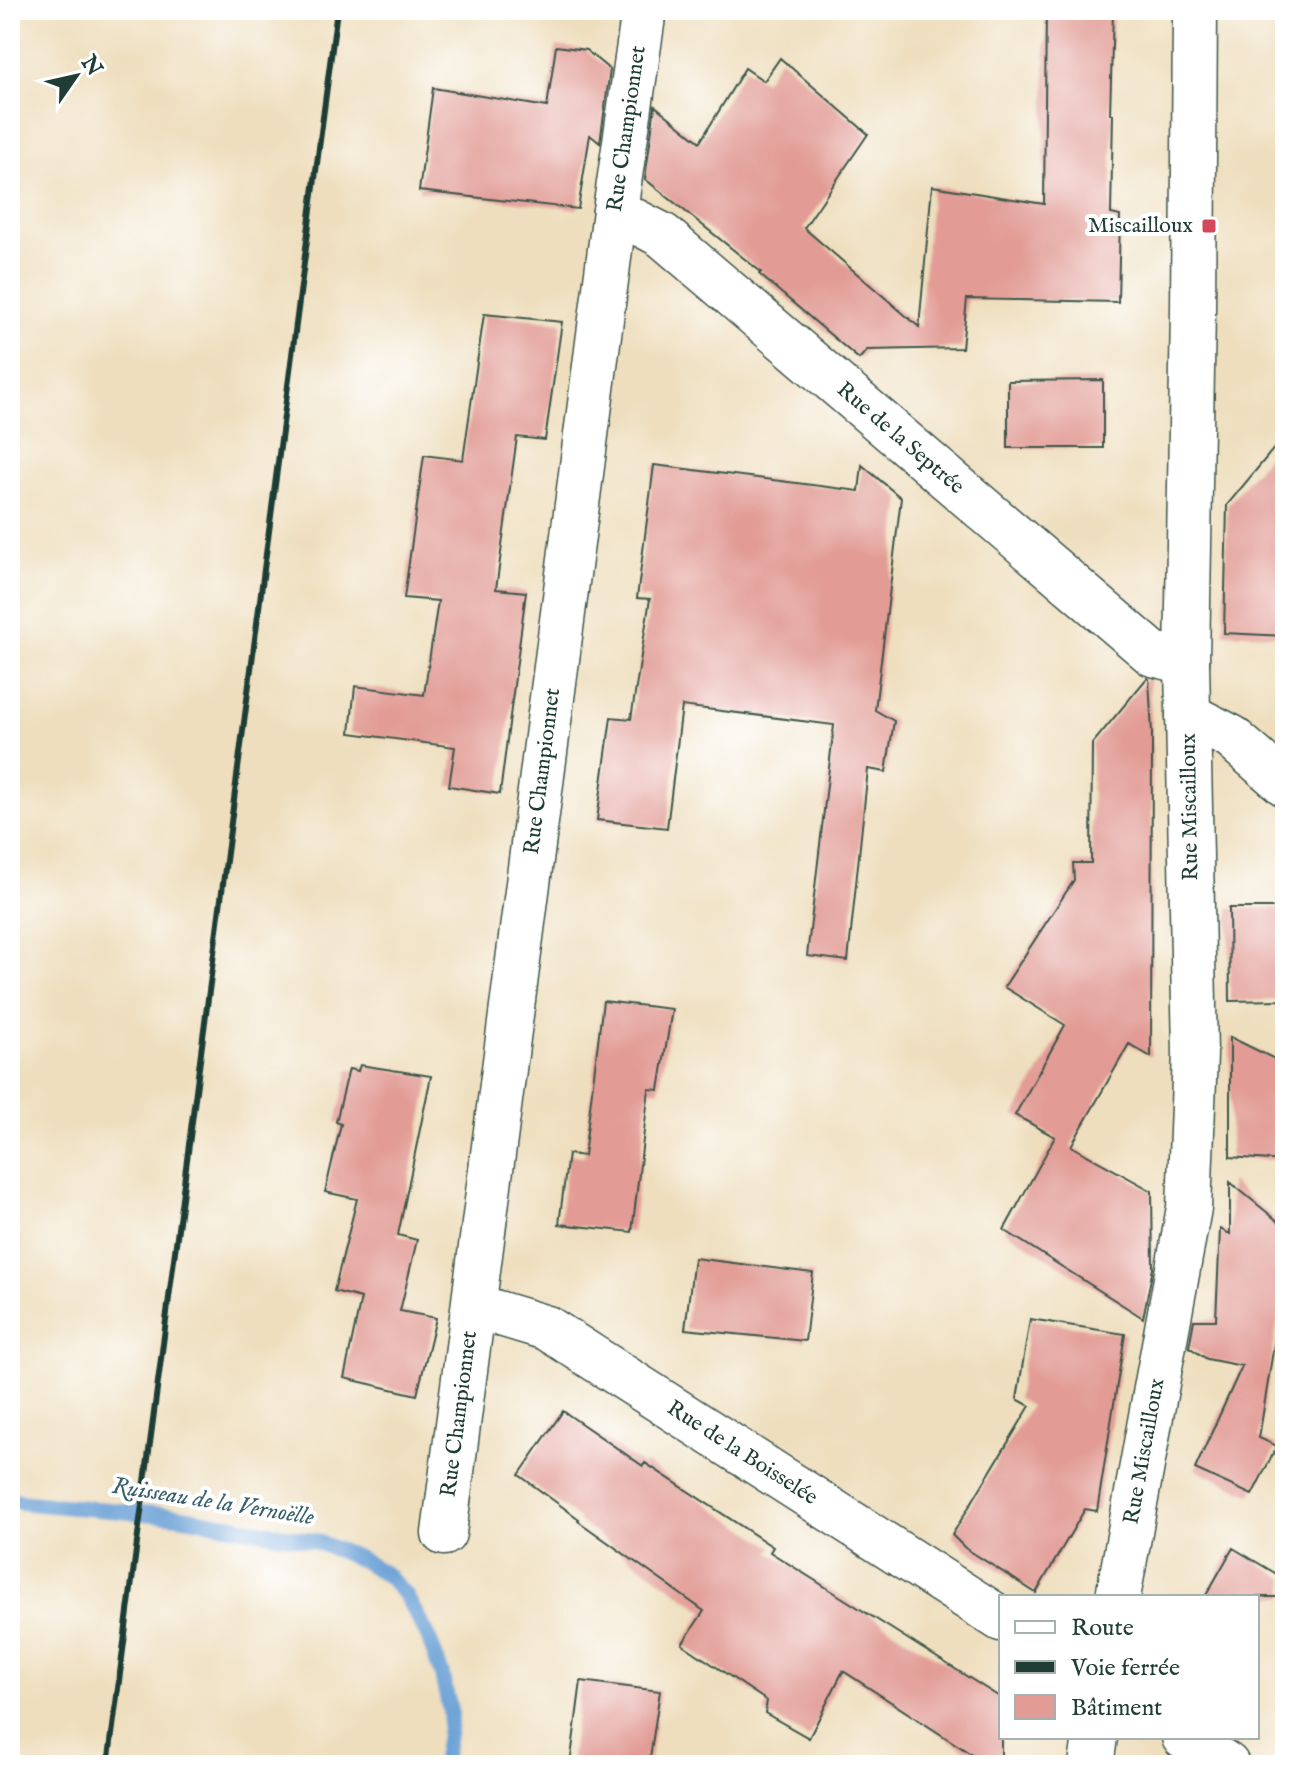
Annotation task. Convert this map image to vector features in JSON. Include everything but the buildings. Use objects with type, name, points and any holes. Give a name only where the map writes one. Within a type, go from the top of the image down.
[{"type":"street","name":"Rue Championnet","points":[[444,1533],[615,211],[644,10]]},
{"type":"street","name":"Rue Miscailloux","points":[[1118,1595],[1189,1208],[1195,1054],[1187,662],[1195,10]]},
{"type":"street","name":"Rue de la Septrée","points":[[615,211],[662,235],[1153,654],[1187,662]]},
{"type":"street","points":[[1188,715],[1231,737],[1285,784]]},
{"type":"street","name":"Rue de la Boisselée","points":[[474,1306],[547,1328],[999,1618]]},
{"type":"street","points":[[1091,1765],[1095,1739]]},
{"type":"street","points":[[1187,1739],[1227,1765]]},
{"type":"waterway","name":"Ruisseau de la Vernoëlle","points":[[10,1500],[178,1516],[315,1541],[360,1559],[388,1576],[406,1596],[428,1636],[442,1675],[451,1715],[443,1765]]},
{"type":"railway","points":[[108,1765],[337,10]]},
{"type":"place","name":"Miscailloux","points":[[1209,226]]}]
